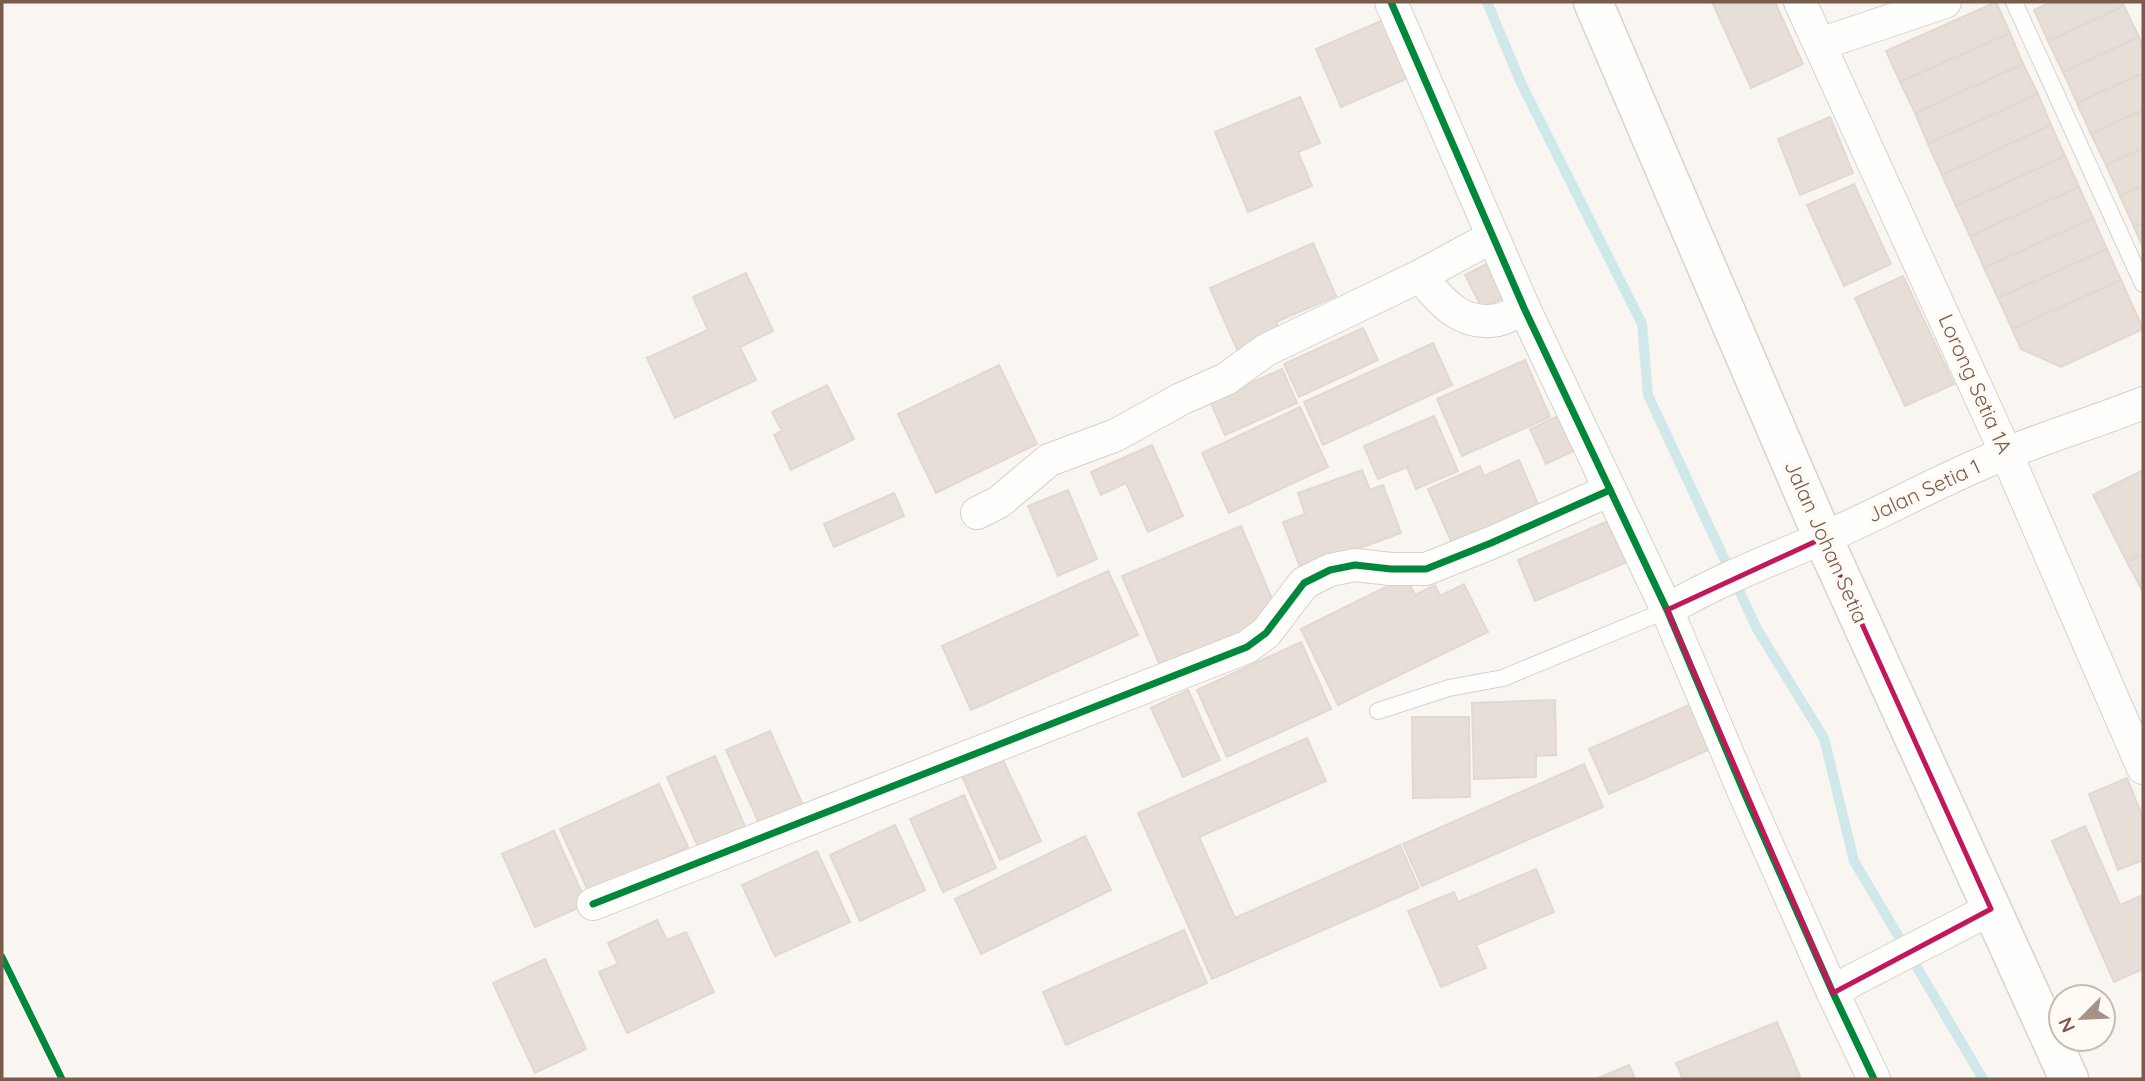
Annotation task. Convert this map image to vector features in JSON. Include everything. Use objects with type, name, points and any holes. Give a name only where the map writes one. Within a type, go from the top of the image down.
[{"type":"main road","name":"Jalan Johan Setia","points":[[1593,2],[1823,538],[2069,1079]]},
{"type":"street","points":[[1391,2],[1492,237],[1610,490],[1676,605],[1752,809],[1843,986],[1874,1079]]},
{"type":"street","name":"Lorong Setia 1A","points":[[1800,2],[2006,453],[2143,768]]},
{"type":"street","points":[[1820,44],[1945,2]]},
{"type":"street","points":[[977,513],[999,502],[1049,460],[1116,435],[1181,399],[1226,379],[1266,349],[1420,276],[1492,237]]},
{"type":"street","points":[[1420,276],[1444,304],[1469,320],[1499,320],[1524,308]]},
{"type":"street","name":"Jalan Setia 1","points":[[1676,605],[1774,557],[1823,538],[2006,453],[2143,404]]},
{"type":"street","points":[[593,904],[1247,647],[1266,633],[1304,583],[1330,570],[1355,565],[1426,569],[1491,544],[1610,490]]},
{"type":"street","points":[[1843,986],[1991,909]]},
{"type":"lane","points":[[2014,2],[2143,284]]},
{"type":"lane","points":[[1378,711],[1449,688],[1503,678],[1676,605]]},
{"type":"highlighted area","points":[[1823,538],[1991,909],[1833,993],[1667,610]]},
{"type":"building","points":[[1712,2],[1775,2],[1803,64],[1751,88]]},
{"type":"building","points":[[1996,2],[2010,33],[1900,82],[1886,51]]},
{"type":"building","points":[[2051,2],[2122,2],[2124,6],[2048,41],[2034,10]]},
{"type":"building","points":[[2124,6],[2139,37],[2063,72],[2048,41]]},
{"type":"building","points":[[1383,20],[1408,78],[1341,107],[1316,49]]},
{"type":"building","points":[[2010,33],[2023,64],[1915,113],[1900,82]]},
{"type":"building","points":[[2139,37],[2143,47],[2143,73],[2077,103],[2063,72]]},
{"type":"building","points":[[2023,64],[2038,94],[1928,144],[1915,113]]},
{"type":"building","points":[[2143,73],[2143,110],[2091,134],[2077,103]]},
{"type":"building","points":[[2038,94],[2051,125],[1942,175],[1928,144]]},
{"type":"building","points":[[1300,97],[1320,143],[1298,152],[1312,186],[1248,212],[1215,132]]},
{"type":"building","points":[[2143,110],[2143,148],[2106,165],[2091,134]]},
{"type":"building","points":[[1830,117],[1853,173],[1800,195],[1778,139]]},
{"type":"building","points":[[2051,125],[2065,156],[1956,206],[1942,175]]},
{"type":"building","points":[[2143,148],[2143,185],[2120,196],[2106,165]]},
{"type":"building","points":[[2065,156],[2079,187],[1970,236],[1956,206]]},
{"type":"building","points":[[1854,184],[1891,264],[1844,286],[1807,205]]},
{"type":"building","points":[[2143,185],[2143,223],[2134,227],[2120,196]]},
{"type":"building","points":[[2079,187],[2093,218],[1984,268],[1970,236]]},
{"type":"building","points":[[2093,218],[2107,249],[1998,298],[1984,268]]},
{"type":"building","points":[[2143,223],[2143,247],[2134,227]]},
{"type":"building","points":[[1313,243],[1336,296],[1276,322],[1281,335],[1239,354],[1210,288]]},
{"type":"building","points":[[2107,249],[2121,280],[2012,329],[1998,298]]},
{"type":"building","points":[[1494,260],[1511,294],[1482,308],[1465,275]]},
{"type":"building","points":[[746,273],[773,331],[740,347],[756,380],[675,418],[647,358],[708,330],[693,297]]},
{"type":"building","points":[[1903,276],[1954,384],[1905,406],[1855,298]]},
{"type":"building","points":[[2121,280],[2143,329],[2061,367],[2021,349],[2012,329]]},
{"type":"building","points":[[1363,328],[1378,360],[1299,397],[1284,364]]},
{"type":"building","points":[[1433,343],[1452,385],[1323,445],[1304,402]]},
{"type":"building","points":[[1525,360],[1550,417],[1462,456],[1437,399]]},
{"type":"building","points":[[999,365],[1037,444],[936,493],[898,414]]},
{"type":"building","points":[[1282,369],[1297,403],[1225,435],[1210,401]]},
{"type":"building","points":[[827,385],[854,439],[791,470],[774,435],[782,431],[772,412]]},
{"type":"building","points":[[1300,407],[1328,467],[1229,513],[1202,453]]},
{"type":"building","points":[[1567,412],[1584,446],[1546,464],[1530,429]]},
{"type":"building","points":[[1434,416],[1458,471],[1416,489],[1407,467],[1378,479],[1364,446]]},
{"type":"building","points":[[1152,445],[1183,516],[1148,532],[1126,483],[1101,495],[1091,472]]},
{"type":"building","points":[[1519,460],[1541,511],[1455,550],[1428,489],[1480,466],[1484,476]]},
{"type":"building","points":[[1362,470],[1370,490],[1383,485],[1401,533],[1301,570],[1283,522],[1305,514],[1298,493]]},
{"type":"building","points":[[2143,470],[2143,554],[2127,562],[2093,495]]},
{"type":"building","points":[[1068,490],[1097,559],[1058,576],[1028,506]]},
{"type":"building","points":[[894,493],[904,516],[834,547],[824,524]]},
{"type":"building","points":[[1615,518],[1632,560],[1535,601],[1518,560]]},
{"type":"building","points":[[1241,526],[1280,618],[1161,668],[1122,576]]},
{"type":"building","points":[[2143,554],[2143,592],[2127,562]]},
{"type":"building","points":[[1108,571],[1138,635],[971,710],[942,646]]},
{"type":"building","points":[[1406,577],[1415,595],[1435,585],[1440,596],[1464,584],[1488,632],[1338,705],[1301,629]]},
{"type":"building","points":[[1301,642],[1331,709],[1227,757],[1197,690]]},
{"type":"building","points":[[1188,690],[1220,760],[1183,777],[1151,708]]},
{"type":"building","points":[[1555,700],[1556,755],[1536,756],[1536,777],[1474,779],[1472,703]]},
{"type":"building","points":[[1696,702],[1715,747],[1609,794],[1589,749]]},
{"type":"building","points":[[1412,717],[1469,717],[1470,797],[1413,798]]},
{"type":"building","points":[[770,731],[806,812],[763,832],[726,750]]},
{"type":"building","points":[[1307,738],[1326,781],[1199,837],[1235,918],[1400,845],[1419,888],[1212,979],[1138,813]]},
{"type":"building","points":[[715,756],[749,836],[702,856],[667,777]]},
{"type":"building","points":[[1001,756],[1041,841],[1000,860],[961,774]]},
{"type":"building","points":[[1584,764],[1603,807],[1422,886],[1403,844]]},
{"type":"building","points":[[2127,778],[2143,818],[2143,860],[2118,870],[2089,794]]},
{"type":"building","points":[[659,784],[688,847],[589,893],[560,829]]},
{"type":"building","points":[[964,795],[996,868],[943,892],[910,819]]},
{"type":"building","points":[[895,825],[925,890],[860,921],[830,855]]},
{"type":"building","points":[[2085,826],[2120,905],[2143,895],[2143,969],[2114,982],[2052,841]]},
{"type":"building","points":[[554,831],[587,904],[535,927],[502,854]]},
{"type":"building","points":[[1085,836],[1111,890],[981,954],[955,899]]},
{"type":"building","points":[[817,851],[850,922],[775,956],[742,885]]},
{"type":"building","points":[[1536,869],[1554,912],[1476,945],[1486,968],[1441,987],[1408,911],[1454,892],[1458,902]]},
{"type":"building","points":[[657,920],[667,940],[686,932],[714,992],[627,1033],[599,972],[618,964],[608,943]]},
{"type":"building","points":[[1184,930],[1207,983],[1066,1045],[1043,992]]},
{"type":"building","points":[[545,959],[586,1049],[535,1073],[493,983]]},
{"type":"building","points":[[1777,1022],[1801,1079],[1683,1079],[1676,1063]]},
{"type":"building","points":[[1629,1065],[1635,1079],[1596,1079]]},
{"type":"waterway","points":[[1487,2],[1521,83],[1642,324],[1648,395],[1757,629],[1824,738],[1854,861],[1983,1079]]},
{"type":"cycle path","points":[[1391,2],[1524,308],[1667,610],[1746,797],[1874,1079]]},
{"type":"cycle path","points":[[593,904],[1247,647],[1266,633],[1304,583],[1330,570],[1355,565],[1426,569],[1610,490]]},
{"type":"cycle path","points":[[2,957],[62,1079]]}]
